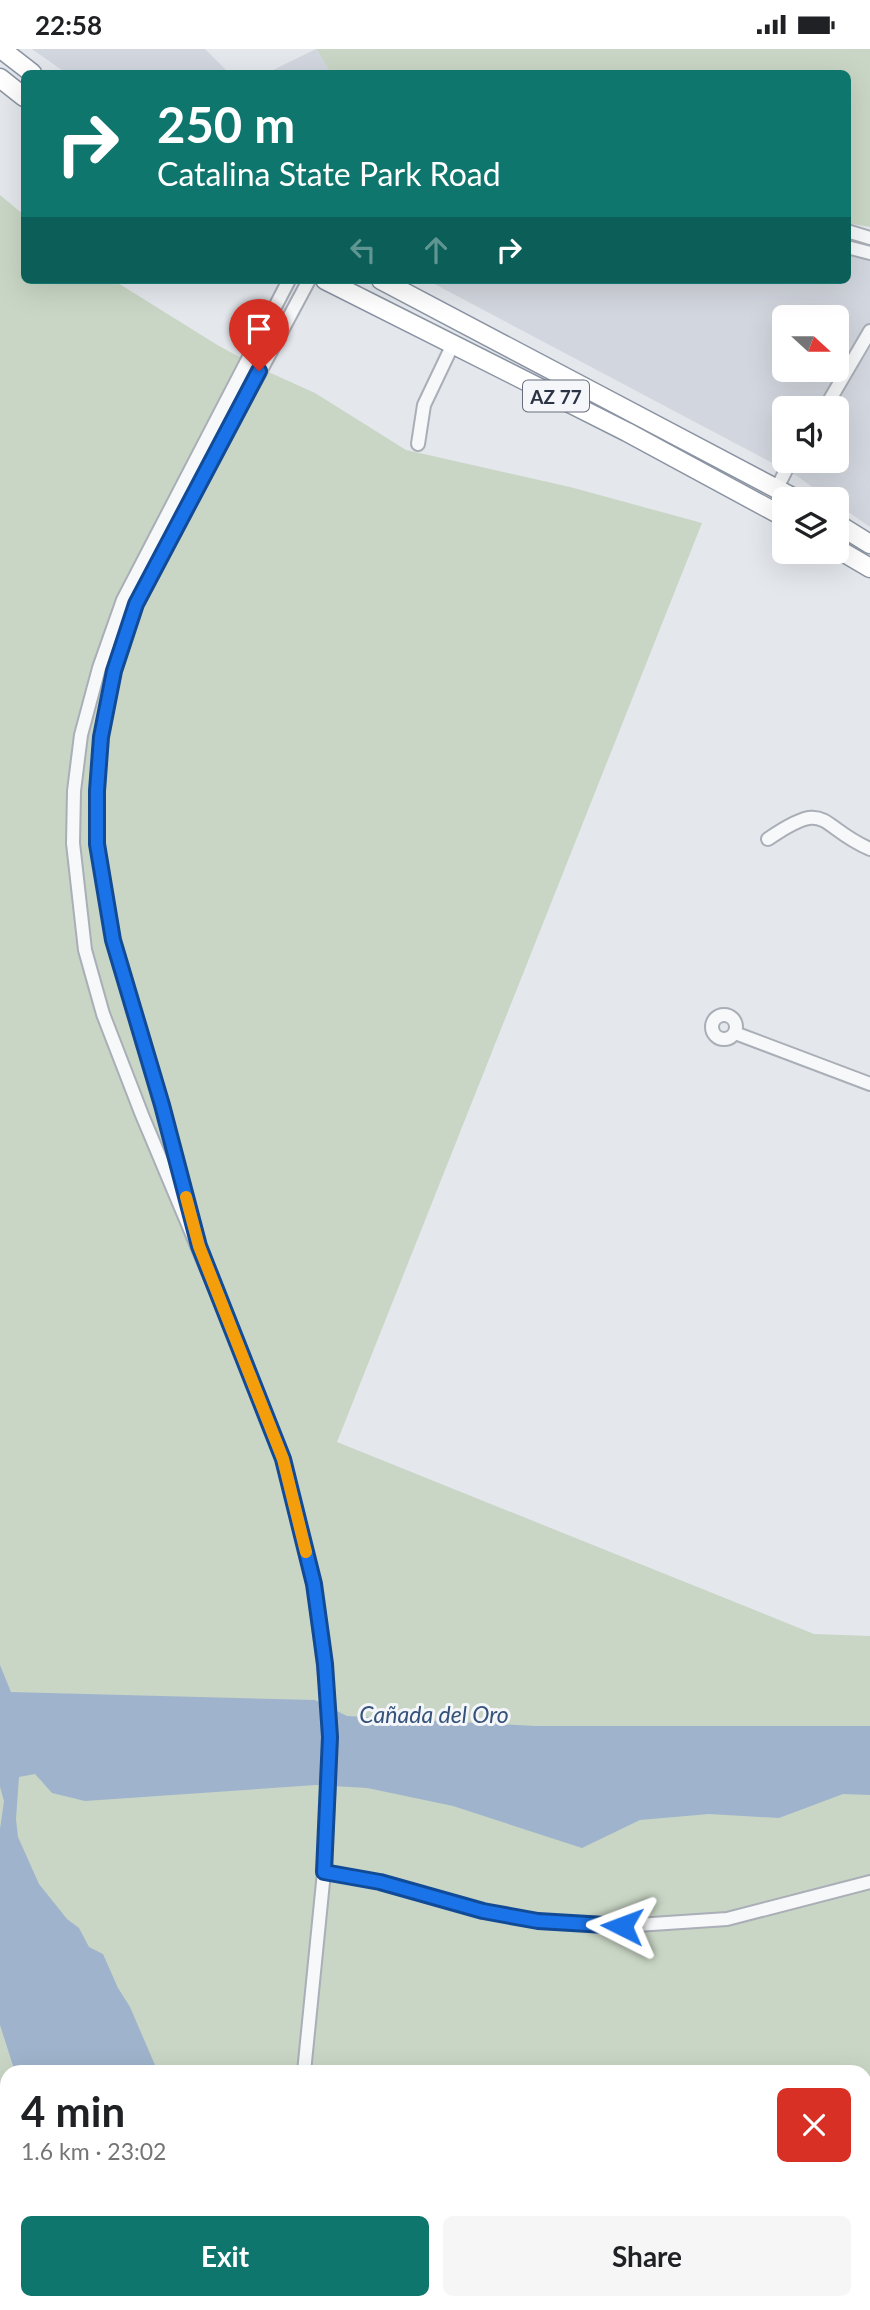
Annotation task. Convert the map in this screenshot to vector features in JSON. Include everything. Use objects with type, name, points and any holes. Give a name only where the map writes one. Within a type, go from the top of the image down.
[{"type":"highway","points":[[1,49],[28,70]]},
{"type":"highway","points":[[0,78],[21,95]]},
{"type":"highway","name":"AZ 77","points":[[333,284],[664,451],[772,510]]},
{"type":"highway","name":"AZ 77","points":[[389,284],[775,487]]},
{"type":"highway","points":[[849,531],[870,544]]},
{"type":"highway","points":[[849,556],[870,568]]},
{"type":"street","points":[[851,233],[870,238]]},
{"type":"street","points":[[851,248],[870,253]]},
{"type":"street","points":[[287,284],[122,600],[99,668],[81,735],[74,791],[73,843],[85,950],[103,1014],[283,1459],[314,1584],[325,1664],[330,1737],[324,1872],[305,2065]]},
{"type":"street","points":[[199,1246],[162,1105],[113,940],[97,844],[101,737],[114,671],[136,604],[307,284]]},
{"type":"street","points":[[832,396],[870,331]]},
{"type":"street","points":[[418,443],[424,405],[453,344]]},
{"type":"street","points":[[768,839],[785,827],[811,816],[829,822],[850,839],[870,849]]},
{"type":"street","points":[[735,1033],[870,1084]]},
{"type":"street","points":[[324,1872],[380,1882],[483,1911],[538,1921],[622,1926],[727,1919],[870,1882]]},
{"type":"shaded area","points":[[32,49],[205,49],[226,70],[62,70]]},
{"type":"shaded area","points":[[316,49],[332,49],[370,70],[273,70]]},
{"type":"shaded area","points":[[851,250],[870,256],[870,527],[849,512],[849,487],[812,487],[791,473],[849,473],[849,396],[772,396],[772,463],[435,284],[851,284]]},
{"type":"green space","points":[[317,49],[870,49],[870,227],[851,224],[851,70],[329,70]]},
{"type":"green space","points":[[0,195],[21,212],[21,284],[119,284],[219,346],[315,393],[406,450],[570,487],[702,523],[337,1442],[814,1634],[870,1636],[870,2065],[0,2065]]},
{"type":"water","points":[[0,1665],[11,1692],[315,1700],[347,1716],[535,1726],[870,1726],[870,1795],[843,1794],[779,1818],[709,1814],[640,1820],[582,1848],[453,1806],[367,1788],[316,1785],[85,1801],[52,1793],[35,1774],[19,1777],[16,1819],[18,1837],[39,1884],[67,1919],[79,1928],[89,1947],[103,1954],[155,2065],[13,2065],[0,2025],[0,1829],[4,1801],[0,1787]]},
{"type":"slow traffic","points":[[186,1197],[199,1246],[283,1459],[306,1552]]},
{"type":"route","points":[[259,371],[136,604],[114,671],[101,737],[97,844],[113,940],[162,1105],[199,1246],[283,1459],[314,1584],[325,1664],[330,1737],[324,1872],[380,1882],[483,1911],[538,1921],[622,1926]]},
{"type":"water label","name":"Cañada del Oro","points":[[434,1714]]}]
